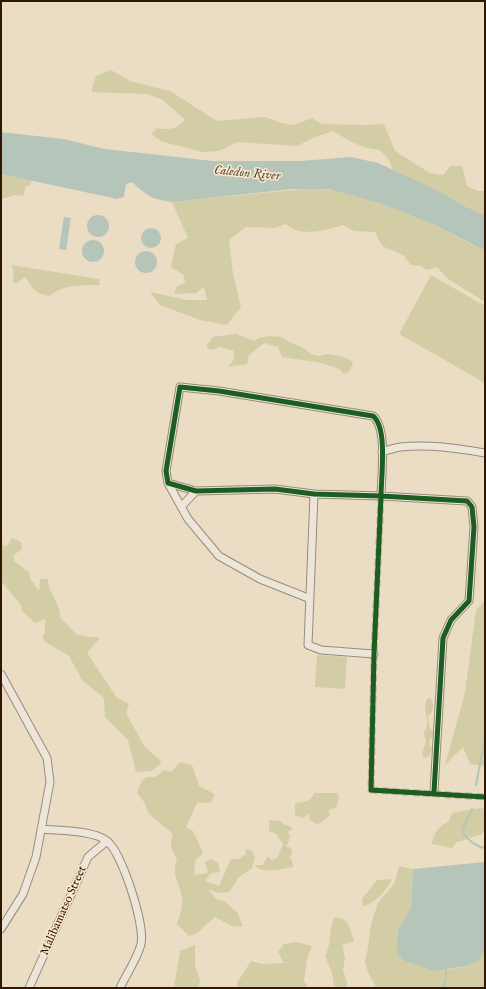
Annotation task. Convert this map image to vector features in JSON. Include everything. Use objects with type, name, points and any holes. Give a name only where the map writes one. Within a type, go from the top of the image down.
[{"type":"street","points":[[308,598],[260,579],[219,556],[188,519],[168,483],[166,471],[180,387],[220,391],[373,416],[378,420],[382,430],[381,496]]},
{"type":"street","points":[[382,452],[398,447],[443,446],[485,453]]},
{"type":"street","points":[[168,483],[196,491],[275,489],[314,494],[453,499],[467,501],[472,507],[474,527],[469,601],[451,620],[443,638],[434,792]]},
{"type":"street","points":[[181,507],[196,491]]},
{"type":"street","points":[[314,494],[308,598],[308,645],[321,650],[374,654]]},
{"type":"street","points":[[1,674],[47,758],[50,788],[36,858],[23,894],[1,929]]},
{"type":"street","points":[[41,829],[97,836],[107,841],[118,858],[130,883],[138,913],[141,943],[120,988]]},
{"type":"street","name":"Malibamatso Street","points":[[29,988],[88,857],[107,841]]},
{"type":"shaded area","points":[[111,70],[130,81],[170,91],[217,121],[265,117],[281,123],[294,125],[312,118],[322,124],[384,124],[395,151],[430,173],[443,175],[450,166],[462,166],[467,186],[478,191],[485,191],[485,215],[464,206],[437,190],[393,170],[389,160],[380,150],[361,146],[333,131],[313,138],[297,146],[237,142],[219,151],[203,152],[163,142],[151,134],[157,128],[165,129],[179,126],[185,120],[163,100],[147,94],[91,92],[96,76]]},
{"type":"shaded area","points":[[1,174],[32,180],[30,185],[25,187],[24,196],[15,195],[1,199]]},
{"type":"shaded area","points":[[313,188],[359,196],[390,206],[433,224],[485,251],[485,302],[448,279],[437,267],[426,270],[421,266],[411,265],[403,255],[382,246],[375,232],[354,231],[343,225],[313,232],[298,231],[286,224],[274,228],[246,227],[229,240],[233,274],[241,307],[227,325],[200,320],[160,305],[150,292],[187,300],[207,300],[204,287],[196,293],[174,294],[177,286],[185,283],[184,275],[171,267],[176,244],[188,238],[172,202]]},
{"type":"shaded area","points":[[11,265],[99,279],[100,285],[80,285],[67,287],[49,296],[43,295],[32,287],[25,277],[16,284],[13,282],[14,272]]},
{"type":"shaded area","points":[[431,275],[485,306],[485,383],[399,334]]},
{"type":"shaded area","points":[[236,334],[254,341],[259,338],[270,336],[281,337],[302,347],[311,354],[319,356],[329,354],[341,356],[353,362],[350,371],[344,374],[339,369],[322,363],[282,357],[278,347],[264,343],[249,355],[247,364],[228,367],[234,359],[234,351],[220,347],[210,350],[206,346],[213,337]]},
{"type":"shaded area","points":[[12,538],[21,542],[22,549],[14,555],[14,561],[29,572],[30,578],[39,591],[40,579],[48,579],[49,587],[59,609],[60,617],[77,635],[100,638],[87,653],[117,698],[129,704],[126,713],[144,746],[161,761],[160,764],[151,771],[136,772],[128,740],[105,717],[104,698],[82,680],[69,656],[44,641],[43,636],[45,632],[45,619],[35,623],[22,611],[21,605],[1,581],[1,540],[4,546],[7,546]]},
{"type":"shaded area","points":[[485,601],[485,766],[470,764],[463,747],[445,765],[465,693],[476,610]]},
{"type":"shaded area","points":[[317,655],[347,657],[345,689],[315,687]]},
{"type":"shaded area","points":[[430,697],[433,707],[432,712],[428,717],[430,728],[435,734],[429,741],[432,748],[430,755],[425,758],[422,755],[426,741],[424,734],[427,726],[425,706]]},
{"type":"shaded area","points":[[180,762],[192,765],[199,786],[215,794],[211,802],[197,803],[186,827],[193,831],[203,853],[195,861],[194,875],[208,873],[205,862],[211,859],[218,863],[220,872],[211,873],[205,881],[219,886],[231,859],[239,859],[245,855],[246,849],[252,851],[255,858],[252,868],[239,877],[229,892],[219,893],[208,889],[216,899],[224,901],[237,912],[243,927],[232,926],[215,917],[197,933],[189,936],[177,924],[182,907],[182,896],[175,871],[177,859],[171,847],[173,834],[149,814],[144,802],[137,793],[141,782],[146,777],[155,777],[164,770],[171,772]]},
{"type":"shaded area","points":[[314,793],[338,793],[339,799],[336,808],[328,810],[330,815],[321,823],[316,824],[310,820],[308,813],[304,818],[295,815],[295,803],[309,800]]},
{"type":"shaded area","points":[[481,808],[485,810],[485,831],[480,835],[456,842],[452,848],[432,844],[437,830],[449,821],[452,813]]},
{"type":"shaded area","points":[[269,820],[280,821],[293,829],[288,832],[290,836],[288,844],[285,846],[291,848],[292,854],[289,856],[292,860],[293,867],[269,871],[256,867],[255,865],[262,865],[268,856],[271,860],[277,858],[283,844],[276,834],[269,831]]},
{"type":"shaded area","points":[[399,866],[413,869],[411,907],[398,930],[435,971],[463,967],[475,961],[485,951],[485,988],[376,987],[367,970],[365,961],[371,924],[378,903],[394,884]]},
{"type":"shaded area","points":[[393,879],[377,899],[363,906],[362,899],[377,880]]},
{"type":"shaded area","points":[[335,917],[346,922],[350,928],[354,941],[342,945],[345,958],[343,970],[347,982],[346,988],[334,986],[332,973],[325,956],[329,946],[331,927]]},
{"type":"shaded area","points":[[296,942],[312,946],[307,959],[304,981],[309,988],[238,988],[237,983],[251,961],[263,964],[284,963],[278,952],[284,944]]},
{"type":"shaded area","points":[[195,945],[195,965],[200,981],[198,988],[174,988],[180,951]]},
{"type":"water","name":"Caledon River","points":[[1,132],[63,139],[105,149],[213,161],[301,161],[351,157],[378,163],[437,190],[464,206],[485,215],[485,251],[433,224],[380,203],[328,189],[292,189],[172,202],[159,200],[150,196],[132,182],[126,184],[124,197],[117,199],[1,174]]},
{"type":"water","points":[[98,215],[106,218],[109,226],[106,234],[98,237],[90,234],[87,226],[90,218]]},
{"type":"water","points":[[64,217],[71,218],[66,250],[59,249]]},
{"type":"water","points":[[147,228],[155,228],[161,234],[161,242],[155,248],[147,248],[141,242],[141,234]]},
{"type":"water","points":[[93,240],[101,243],[104,251],[101,259],[93,262],[85,259],[82,251],[85,243]]},
{"type":"water","points":[[146,251],[154,254],[157,262],[154,270],[146,273],[138,270],[135,262],[138,254]]},
{"type":"water","points":[[485,862],[485,951],[478,961],[466,966],[435,971],[405,961],[397,952],[398,930],[411,907],[413,869]]},
{"type":"waterway","points":[[476,785],[485,738]]},
{"type":"waterway","points":[[472,809],[462,830],[471,842],[485,848]]},
{"type":"waterway","points":[[443,988],[446,979],[446,968]]},
{"type":"tunnel","points":[[381,496],[374,654],[371,790],[485,797]]},
{"type":"cycle path","points":[[180,387],[219,391],[373,416],[378,422],[381,431],[383,453],[381,496],[314,494],[275,489],[196,491],[168,483],[166,471],[180,387]]},
{"type":"cycle path","points":[[434,792],[443,638],[451,620],[469,601],[474,527],[472,507],[467,501],[381,496],[374,654],[371,790],[485,797]]}]
